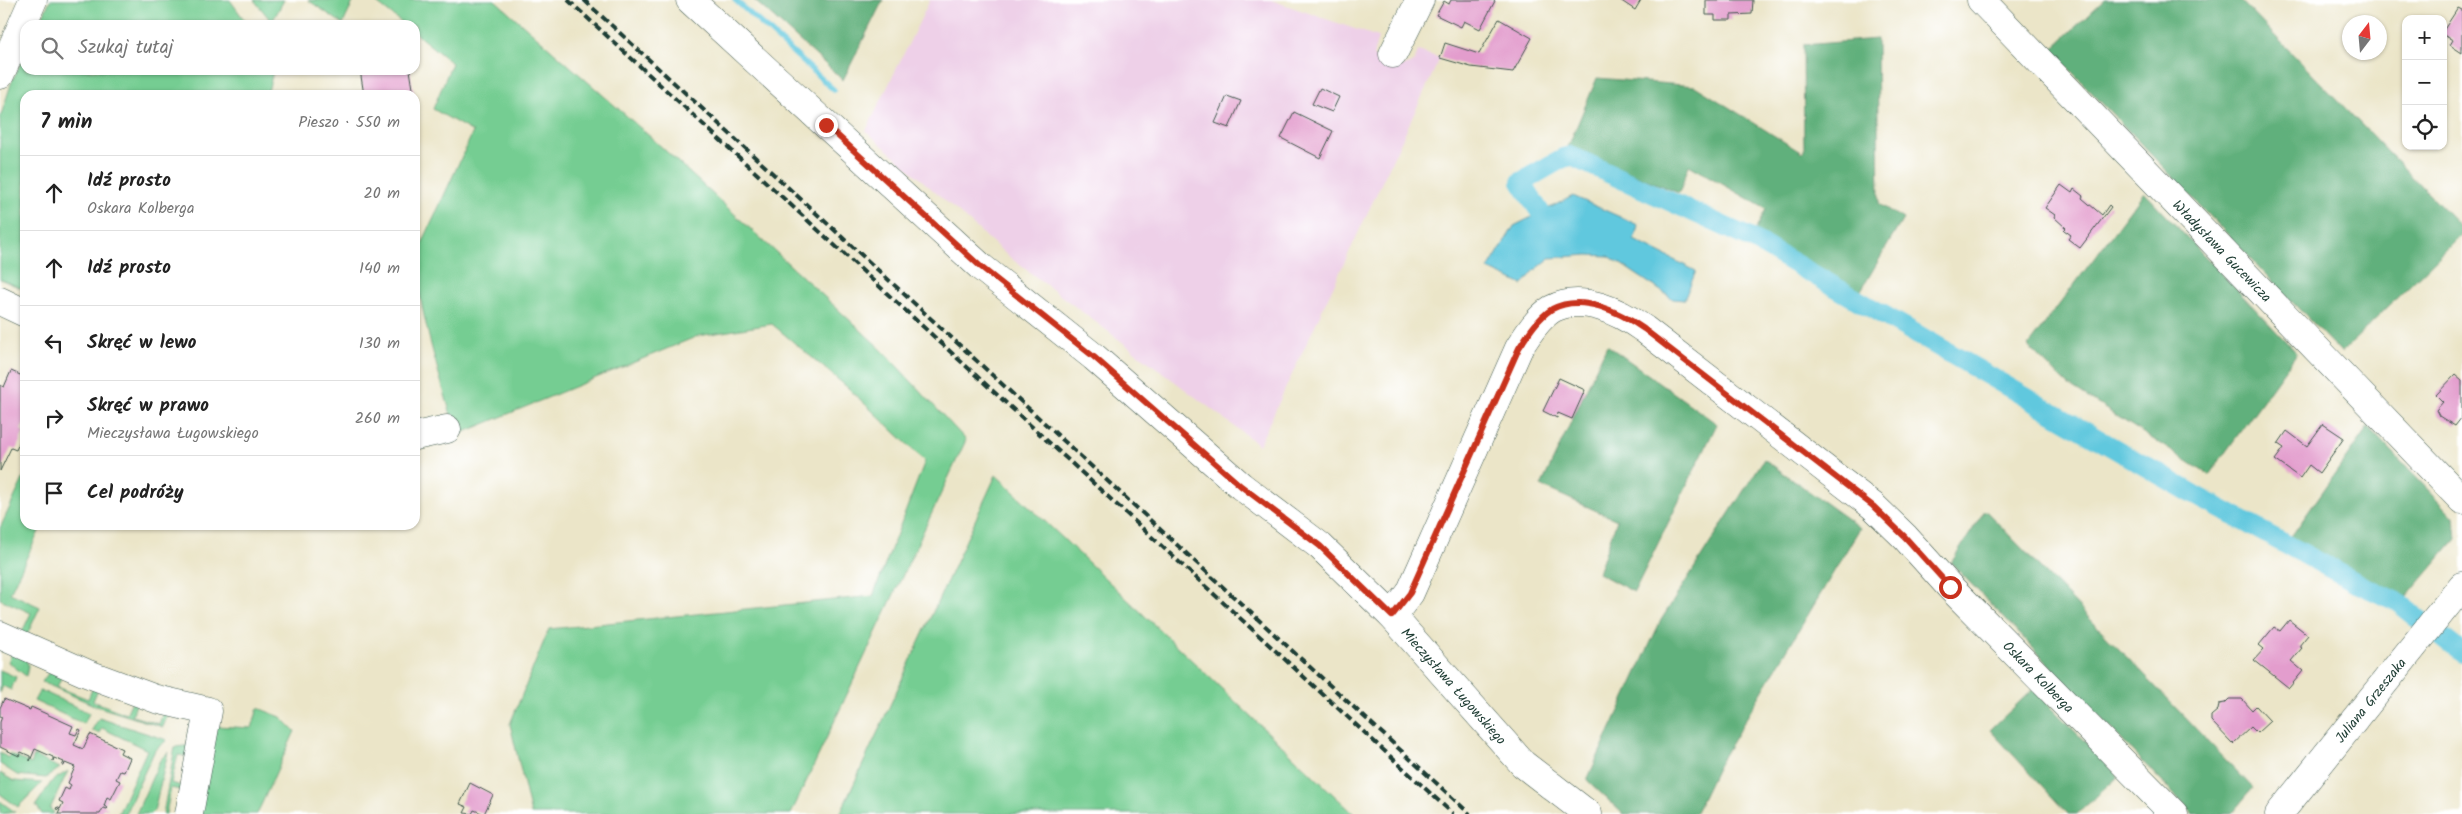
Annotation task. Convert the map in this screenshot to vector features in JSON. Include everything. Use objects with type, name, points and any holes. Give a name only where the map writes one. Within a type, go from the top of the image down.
[{"type":"street","points":[[24,20],[33,0]]},
{"type":"street","name":"Mieczysława Ługowskiego","points":[[690,0],[981,267],[1094,357],[1241,486],[1320,546],[1392,616],[1523,764],[1588,814]]},
{"type":"street","points":[[1392,54],[1420,0]]},
{"type":"street","name":"Władysława Gucewicza","points":[[1982,0],[2462,500]]},
{"type":"street","points":[[0,75],[20,30]]},
{"type":"street","name":"Oskara Kolberga","points":[[1392,616],[1410,593],[1519,348],[1537,323],[1553,309],[1571,304],[1592,305],[1611,309],[1629,318],[1873,506],[1905,537],[1950,587],[2174,814]]},
{"type":"street","points":[[420,435],[447,429]]},
{"type":"street","name":"Juliana Grzeszaka","points":[[2280,814],[2462,586]]},
{"type":"street","points":[[0,634],[86,673],[156,699],[208,711],[189,814]]},
{"type":"shaded area","points":[[930,0],[1271,0],[1378,37],[1373,56],[1402,67],[1414,62],[1418,51],[1440,58],[1259,445],[1008,256],[866,131]]},
{"type":"green space","points":[[50,0],[230,0],[244,20],[41,20]]},
{"type":"green space","points":[[254,0],[284,0],[273,20],[270,20]]},
{"type":"green space","points":[[308,0],[354,0],[345,20],[337,20]]},
{"type":"green space","points":[[373,0],[495,0],[655,141],[880,348],[966,440],[791,814],[531,814],[510,724],[549,629],[873,596],[925,461],[847,387],[772,324],[698,336],[457,435],[429,335],[420,294],[420,248],[473,132],[433,109],[452,63],[420,37],[420,20],[399,20]]},
{"type":"green space","points":[[754,0],[883,0],[843,80]]},
{"type":"green space","points":[[2104,0],[2240,0],[2462,228],[2462,234],[2341,353],[2051,50]]},
{"type":"green space","points":[[1877,39],[1879,204],[1903,219],[1860,292],[1755,231],[1766,209],[1689,165],[1679,193],[1568,147],[1597,78],[1695,86],[1802,153],[1804,151],[1803,45]]},
{"type":"green space","points":[[20,64],[20,75],[272,75],[268,90],[20,90],[20,288],[0,279],[0,118],[12,81]]},
{"type":"green space","points":[[2144,192],[2297,353],[2209,475],[2068,385],[2028,346]]},
{"type":"green space","points":[[1607,345],[1717,424],[1634,592],[1598,573],[1617,520],[1541,486]]},
{"type":"green space","points":[[2368,427],[2454,517],[2456,539],[2405,599],[2290,538]]},
{"type":"green space","points":[[1764,459],[1860,528],[1720,762],[1695,814],[1623,814],[1587,780],[1661,620]]},
{"type":"green space","points":[[996,475],[1354,814],[840,814]]},
{"type":"green space","points":[[20,486],[20,530],[40,530],[10,593],[40,607],[26,637],[21,634],[31,613],[0,599],[0,528]]},
{"type":"green space","points":[[1985,510],[2253,788],[2231,814],[2193,814],[1951,563]]},
{"type":"green space","points":[[13,650],[28,663],[26,676],[8,662]]},
{"type":"green space","points":[[0,670],[16,677],[11,690],[3,686],[0,693]]},
{"type":"green space","points":[[49,672],[63,674],[57,687],[88,699],[93,687],[98,689],[93,701],[126,714],[132,701],[137,702],[132,716],[159,724],[164,710],[169,712],[163,727],[96,706],[42,682]]},
{"type":"green space","points":[[2033,689],[2119,776],[2077,814],[2068,814],[1990,730]]},
{"type":"green space","points":[[40,690],[89,713],[84,724],[34,701]]},
{"type":"green space","points":[[258,708],[281,717],[295,731],[257,814],[196,814],[215,726],[252,728]]},
{"type":"green space","points":[[99,718],[167,740],[155,750],[125,814],[118,814],[147,750],[102,728],[99,733],[92,730]]},
{"type":"green space","points":[[194,745],[192,757],[178,755],[171,783],[186,787],[185,791],[171,788],[166,814],[163,814],[175,747]]},
{"type":"green space","points":[[168,752],[154,811],[149,814],[136,814],[160,760]]},
{"type":"green space","points":[[0,753],[9,758],[10,754],[31,764],[34,756],[60,768],[46,778],[17,775],[0,764]]},
{"type":"green space","points":[[68,771],[50,809],[54,812],[53,814],[42,814],[36,805],[52,781]]},
{"type":"green space","points":[[0,773],[14,781],[42,783],[18,807],[0,794]]},
{"type":"green space","points":[[0,801],[15,812],[0,814]]},
{"type":"water","points":[[1573,196],[1638,225],[1634,240],[1696,271],[1684,300],[1673,299],[1609,256],[1588,255],[1550,258],[1533,272],[1523,285],[1488,269],[1514,226]]},
{"type":"building","points":[[1451,0],[1495,1],[1480,29],[1464,21],[1461,27],[1436,15],[1444,1],[1449,4]]},
{"type":"building","points":[[1620,0],[1641,0],[1635,10]]},
{"type":"building","points":[[1706,0],[1753,0],[1752,14],[1731,15],[1731,20],[1715,20],[1715,15],[1706,15]]},
{"type":"building","points":[[2458,8],[2462,10],[2462,53],[2450,45],[2453,40],[2447,37],[2447,25]]},
{"type":"building","points":[[1499,19],[1532,38],[1513,72],[1471,67],[1440,58],[1445,43],[1479,54]]},
{"type":"building","points":[[361,75],[411,75],[413,90],[363,90]]},
{"type":"building","points":[[1320,88],[1339,97],[1332,112],[1312,104]]},
{"type":"building","points":[[1227,96],[1241,101],[1229,128],[1215,123]]},
{"type":"building","points":[[1294,112],[1333,131],[1320,158],[1281,138]]},
{"type":"building","points":[[2061,185],[2072,193],[2074,189],[2102,215],[2109,205],[2111,207],[2080,248],[2068,239],[2071,235],[2064,230],[2066,228],[2054,217],[2055,215],[2045,208]]},
{"type":"building","points":[[11,371],[20,375],[20,441],[16,450],[11,448],[0,471],[0,385],[4,387]]},
{"type":"building","points":[[2455,375],[2462,381],[2462,417],[2455,426],[2439,416],[2436,410],[2443,402],[2436,395]]},
{"type":"building","points":[[1559,378],[1585,390],[1572,419],[1558,413],[1557,418],[1543,411]]},
{"type":"building","points":[[2323,424],[2344,438],[2319,473],[2309,465],[2300,478],[2275,460],[2284,448],[2278,444],[2287,431],[2307,446]]},
{"type":"building","points":[[2289,620],[2308,635],[2299,646],[2302,648],[2291,661],[2303,671],[2289,688],[2254,660],[2264,649],[2259,645],[2274,627],[2280,631]]},
{"type":"building","points":[[4,699],[30,710],[31,707],[73,726],[70,733],[76,735],[79,729],[81,730],[74,745],[83,749],[90,734],[122,749],[120,753],[130,758],[124,772],[120,771],[116,779],[120,781],[111,799],[107,797],[104,806],[107,809],[103,808],[100,814],[58,814],[60,810],[56,809],[57,807],[60,809],[63,803],[59,801],[65,788],[69,790],[71,785],[68,783],[75,767],[65,763],[62,766],[64,762],[54,758],[53,761],[53,757],[35,749],[30,761],[30,756],[21,752],[19,756],[0,747],[0,722],[2,717],[0,716],[0,708]]},
{"type":"building","points":[[2229,699],[2242,699],[2252,710],[2256,706],[2270,721],[2257,733],[2251,727],[2233,744],[2211,721],[2211,716],[2218,710],[2219,704],[2225,703]]},
{"type":"building","points":[[470,783],[493,795],[484,814],[474,810],[472,814],[464,813],[467,807],[460,804]]},
{"type":"waterway","points":[[735,0],[834,90]]},
{"type":"waterway","points":[[1540,212],[1521,182],[1563,158],[1571,156],[1752,239],[2195,495],[2361,585],[2396,601],[2462,653]]},
{"type":"railway","points":[[568,0],[1453,814]]},
{"type":"railway","points":[[584,0],[1470,814]]},
{"type":"route","points":[[826,125],[981,267],[1094,357],[1241,486],[1320,546],[1392,616],[1410,593],[1519,348],[1537,323],[1553,309],[1571,304],[1592,305],[1611,309],[1629,318],[1644,329],[1873,506],[1905,537],[1950,587]]}]
